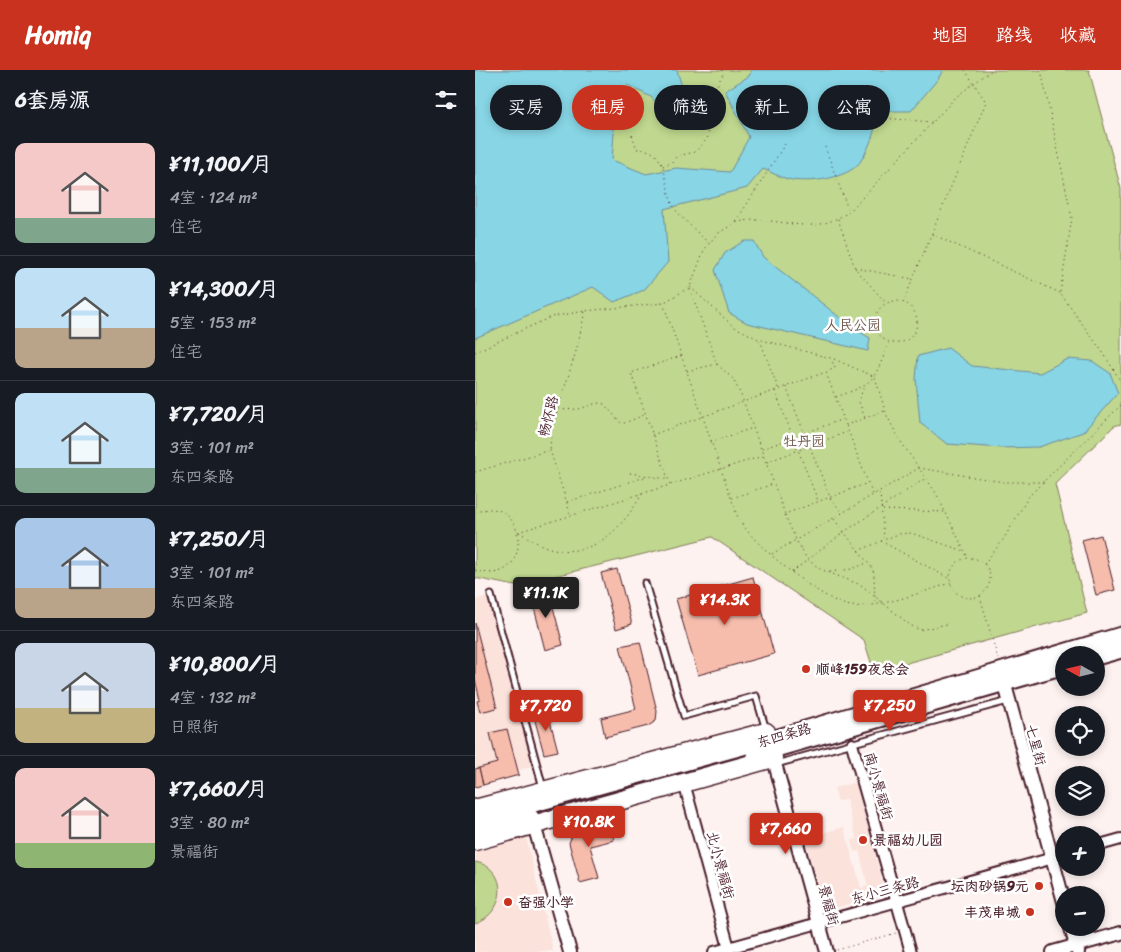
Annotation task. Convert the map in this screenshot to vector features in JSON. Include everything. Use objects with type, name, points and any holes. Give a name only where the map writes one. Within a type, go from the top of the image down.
[{"type":"highway","points":[[475,809],[707,762],[770,745]]},
{"type":"highway","points":[[475,841],[707,762],[770,745]]},
{"type":"main road","points":[[770,745],[1002,677],[1121,635]]},
{"type":"main road","points":[[1105,654],[1121,650]]},
{"type":"main road","points":[[1002,677],[1055,668]]},
{"type":"main road","points":[[475,820],[707,762]]},
{"type":"main road","points":[[475,832],[707,762]]},
{"type":"street","name":"七星街","points":[[1002,677],[1055,848]]},
{"type":"street","name":"南小景福街","points":[[852,744],[911,952]]},
{"type":"street","points":[[475,801],[542,784],[770,745]]},
{"type":"street","points":[[475,849],[686,790],[770,745]]},
{"type":"street","name":"景福街","points":[[770,745],[828,952]]},
{"type":"street","name":"北小景福街","points":[[686,790],[729,948]]},
{"type":"street","points":[[535,832],[570,952]]},
{"type":"street","points":[[1105,844],[1121,840]]},
{"type":"street","name":"东小三条路","points":[[714,952],[1055,858]]},
{"type":"street","points":[[1053,952],[1077,949],[1121,933]]},
{"type":"street","points":[[1073,936],[1077,949]]},
{"type":"lane","points":[[645,582],[684,716],[756,696],[770,745],[852,744],[1008,701]]},
{"type":"lane","points":[[491,595],[542,784]]},
{"type":"path","points":[[662,166],[671,163],[677,156],[695,152],[707,139],[714,111],[715,89],[723,74],[722,70]]},
{"type":"path","points":[[903,302],[986,102],[965,70]]},
{"type":"path","points":[[475,352],[551,317],[585,311],[663,303],[690,287],[704,250],[717,234],[735,223],[749,219],[814,226],[849,212],[957,96],[992,70]]},
{"type":"path","points":[[1041,70],[1073,218],[1060,293]]},
{"type":"path","points":[[890,118],[934,122]]},
{"type":"path","points":[[631,135],[637,149],[646,149],[653,152],[662,166],[675,208],[709,244]]},
{"type":"path","points":[[735,223],[785,144]]},
{"type":"path","points":[[825,147],[849,212]]},
{"type":"path","points":[[837,218],[855,268],[886,303]]},
{"type":"path","points":[[931,233],[1060,293],[1104,354],[1121,382]]},
{"type":"path","points":[[855,268],[913,279]]},
{"type":"path","points":[[690,287],[733,326],[760,339],[831,358],[875,377]]},
{"type":"path","points":[[690,287],[717,364],[733,379],[785,514],[796,540],[807,559],[828,573],[861,585],[910,626],[920,630],[947,624]]},
{"type":"path","points":[[903,302],[912,308],[915,314],[916,328],[913,334],[903,342],[889,342],[878,334],[875,320],[886,303],[903,302]]},
{"type":"path","points":[[663,303],[720,469],[744,529],[792,572],[837,601],[850,606],[875,604],[951,583]]},
{"type":"path","name":"畅怀路","points":[[475,472],[550,450],[551,432],[577,348],[585,311]]},
{"type":"path","points":[[760,339],[778,389]]},
{"type":"path","points":[[835,397],[863,388],[875,377],[889,342]]},
{"type":"path","points":[[670,485],[631,373],[681,356]]},
{"type":"path","points":[[652,435],[826,372],[835,368],[831,358]]},
{"type":"path","points":[[686,371],[700,366],[717,364]]},
{"type":"path","points":[[826,372],[873,495]]},
{"type":"path","points":[[875,377],[885,411],[899,439],[927,478],[947,512],[968,558]]},
{"type":"path","points":[[786,386],[830,497],[842,513]]},
{"type":"path","points":[[863,388],[859,402],[865,418]]},
{"type":"path","points":[[775,390],[818,501]]},
{"type":"path","points":[[559,410],[579,409],[597,403],[604,404],[622,424],[645,415]]},
{"type":"path","points":[[984,564],[1003,540],[1029,496],[1121,405]]},
{"type":"path","points":[[845,425],[885,411]]},
{"type":"path","points":[[761,450],[843,419]]},
{"type":"path","points":[[711,442],[753,428]]},
{"type":"path","points":[[766,463],[848,432]]},
{"type":"path","points":[[550,450],[571,516]]},
{"type":"path","points":[[518,532],[763,456]]},
{"type":"path","points":[[771,555],[919,468],[1004,482],[1044,482]]},
{"type":"path","points":[[630,473],[668,479]]},
{"type":"path","points":[[567,502],[647,476]]},
{"type":"path","points":[[792,572],[844,532],[927,478]]},
{"type":"path","points":[[785,514],[867,483]]},
{"type":"path","points":[[731,498],[774,484]]},
{"type":"path","points":[[880,491],[884,539]]},
{"type":"path","points":[[518,532],[553,549],[578,549],[599,544],[619,528],[642,493]]},
{"type":"path","points":[[475,513],[490,510],[501,512],[509,518],[518,532],[519,545],[511,563],[493,573],[475,570]]},
{"type":"path","points":[[883,510],[947,512]]},
{"type":"path","points":[[833,518],[875,574],[875,604]]},
{"type":"path","points":[[858,551],[898,534],[911,533],[965,552]]},
{"type":"path","points":[[880,541],[950,580]]},
{"type":"path","points":[[968,558],[977,559],[984,564],[990,579],[988,586],[980,595],[967,598],[961,596],[950,580],[953,567],[958,562],[968,558]]},
{"type":"path","points":[[828,573],[852,569],[868,563]]},
{"type":"path","points":[[980,595],[1002,677]]},
{"type":"path","points":[[828,952],[905,931]]},
{"type":"shaded area","points":[[489,596],[533,766],[475,782],[475,600]]},
{"type":"shaded area","points":[[856,782],[885,893],[825,911],[805,838],[844,827],[861,888],[868,886],[859,851],[854,852],[851,841],[857,839],[846,800],[838,801],[834,788]]},
{"type":"shaded area","name":"奋强小学","points":[[526,837],[553,951],[475,952],[475,852]]},
{"type":"green space","name":"人民公园","points":[[475,70],[1089,70],[1121,189],[1121,424],[1114,426],[1055,484],[1087,613],[874,672],[864,640],[712,537],[515,586],[475,578]]},
{"type":"green space","points":[[475,862],[486,866],[494,873],[499,882],[500,891],[493,911],[475,923]]},
{"type":"water","points":[[475,70],[677,70],[681,85],[654,85],[654,100],[644,94],[644,85],[572,85],[572,130],[613,130],[612,160],[646,174],[676,168],[730,172],[749,137],[745,130],[808,130],[808,85],[736,85],[736,112],[726,90],[749,76],[752,70],[943,70],[938,79],[911,111],[890,111],[890,85],[818,85],[818,130],[874,130],[864,156],[854,168],[846,173],[827,179],[806,181],[785,178],[763,169],[747,188],[664,209],[668,262],[644,290],[614,302],[593,287],[475,338]]},
{"type":"water","points":[[744,241],[754,241],[763,257],[852,327],[870,338],[868,351],[747,323],[729,313],[715,270],[725,253]]},
{"type":"water","points":[[948,348],[972,366],[1040,373],[1067,359],[1092,361],[1110,373],[1118,393],[1083,432],[1039,447],[1001,448],[947,444],[920,423],[916,379],[918,356]]},
{"type":"building","points":[[1101,535],[1115,590],[1096,595],[1082,540]]},
{"type":"building","points":[[617,569],[632,624],[616,629],[601,573]]},
{"type":"building","points":[[753,577],[774,654],[698,675],[676,599]]},
{"type":"building","points":[[548,588],[563,645],[545,650],[530,592]]},
{"type":"building","points":[[475,623],[497,708],[480,712],[477,701],[480,700],[475,679]]},
{"type":"building","points":[[640,642],[657,711],[656,721],[648,726],[605,737],[601,718],[636,709],[620,646]]},
{"type":"building","points":[[547,709],[558,751],[544,754],[533,713]]},
{"type":"building","points":[[507,729],[519,775],[483,785],[479,768],[497,763],[490,733]]},
{"type":"building","points":[[479,768],[483,785],[475,787],[475,769]]},
{"type":"building","points":[[608,819],[614,840],[590,846],[599,878],[580,883],[569,843],[573,833],[580,826]]},
{"type":"place","name":"顺峰159夜总会","points":[[806,669]]},
{"type":"place","name":"景福幼儿园","points":[[863,840]]},
{"type":"place","name":"坛肉砂锅9元","points":[[1039,886]]},
{"type":"place","name":"奋强小学","points":[[508,902]]},
{"type":"place","name":"丰茂串城","points":[[1030,912]]},
{"type":"park label","name":"牡丹园","points":[[804,441]]}]
